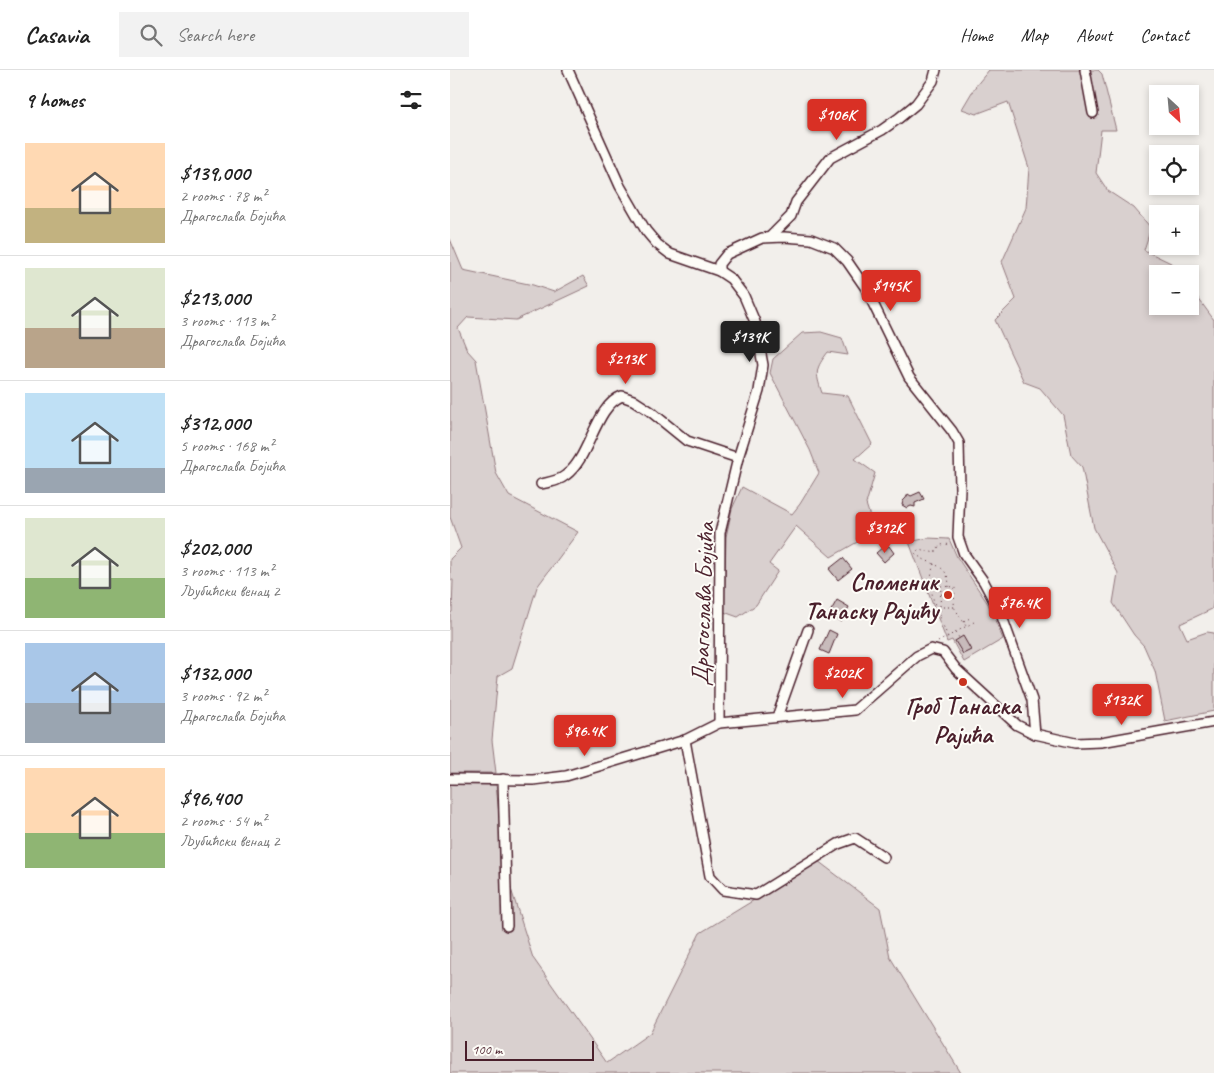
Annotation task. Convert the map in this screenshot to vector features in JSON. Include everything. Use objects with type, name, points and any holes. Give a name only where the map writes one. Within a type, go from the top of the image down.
[{"type":"street","name":"Драгослава Бојића","points":[[568,70],[620,186],[646,231],[657,244],[670,254],[719,272],[731,279],[744,296],[755,322],[762,365],[759,391],[738,458],[720,533],[719,723]]},
{"type":"street","points":[[770,237],[790,216],[796,202],[830,158],[882,130],[916,104],[933,81],[936,70]]},
{"type":"street","points":[[1085,70],[1093,113]]},
{"type":"street","points":[[719,272],[719,264],[727,254],[762,238],[811,239],[834,248],[847,261],[865,287],[909,378],[952,430],[959,443],[960,489],[957,524],[959,542],[964,554],[984,582],[1004,621],[1032,700],[1035,734]]},
{"type":"street","points":[[540,484],[562,479],[572,471],[609,404],[622,396],[633,400],[650,411],[687,441],[738,458]]},
{"type":"street","points":[[778,717],[808,630]]},
{"type":"street","points":[[450,779],[533,780],[566,776],[685,740],[719,723],[855,710],[917,656],[931,649],[944,652],[956,669],[1017,725],[1035,734],[1075,742],[1101,742],[1212,722]]},
{"type":"street","points":[[685,740],[710,876],[723,890],[756,895],[838,844],[855,838],[884,858]]},
{"type":"street","points":[[502,779],[507,926]]},
{"type":"path","points":[[949,586],[946,572],[934,563],[916,555],[916,551],[935,553],[942,544],[959,542]]},
{"type":"path","points":[[934,563],[931,574],[931,589],[948,637]]},
{"type":"path","points":[[940,617],[941,586],[955,587],[954,607],[966,626]]},
{"type":"path","points":[[941,594],[955,595]]},
{"type":"path","points":[[940,607],[954,607]]},
{"type":"path","points":[[963,622],[971,617]]},
{"type":"path","points":[[931,649],[932,645],[974,622]]},
{"type":"path","points":[[956,632],[959,638]]},
{"type":"shaded area","points":[[989,70],[1098,70],[1102,74],[1116,130],[1101,130],[1096,173],[1108,191],[1134,208],[1149,226],[1149,234],[1144,250],[1149,252],[1149,255],[1154,255],[1173,264],[1149,265],[1149,315],[1199,315],[1199,299],[1214,320],[1214,596],[1212,609],[1180,624],[1187,639],[1207,632],[1214,633],[1214,711],[1165,721],[1155,671],[1144,646],[1134,635],[1113,603],[1118,573],[1094,528],[1082,467],[1071,455],[1063,415],[1040,388],[1024,382],[995,320],[1016,299],[1002,262],[1026,208],[1029,168],[1008,102],[976,114],[962,109],[975,87]]},
{"type":"shaded area","points":[[450,239],[463,270],[533,285],[554,292],[583,276],[589,286],[516,320],[468,317],[458,328],[467,350],[476,360],[496,473],[509,496],[578,532],[537,587],[512,668],[498,676],[492,740],[496,773],[450,773],[450,613],[452,612],[453,580],[450,580],[450,559],[461,548],[450,517]]},
{"type":"shaded area","points":[[821,332],[842,338],[848,355],[828,352],[819,367],[817,375],[822,393],[848,396],[872,444],[855,459],[875,473],[866,504],[875,532],[831,557],[796,526],[769,564],[778,571],[756,605],[738,617],[724,612],[726,537],[732,509],[742,487],[792,514],[819,473],[810,450],[770,373],[773,359],[802,333]]},
{"type":"shaded area","points":[[928,538],[949,539],[957,557],[988,604],[1003,639],[964,662],[952,640],[947,642],[909,542]]},
{"type":"shaded area","points":[[450,782],[496,784],[504,867],[533,958],[607,1063],[650,1033],[700,933],[818,861],[880,908],[890,957],[961,1073],[450,1073]]},
{"type":"building","points":[[920,492],[924,499],[915,503],[915,507],[907,508],[902,505],[908,494],[911,496]]},
{"type":"building","points":[[889,546],[894,553],[884,562],[876,553],[883,547],[885,550]]},
{"type":"building","points":[[843,558],[852,569],[838,580],[829,569]]},
{"type":"building","points":[[837,600],[849,607],[841,622],[829,614]]},
{"type":"building","points":[[829,630],[837,634],[829,654],[820,650]]},
{"type":"building","points":[[963,636],[971,650],[963,654],[955,641]]},
{"type":"place","name":"Споменик Танаску Рајићу","points":[[948,595]]},
{"type":"place","name":"Гроб Танаска Рајића","points":[[963,682]]}]
